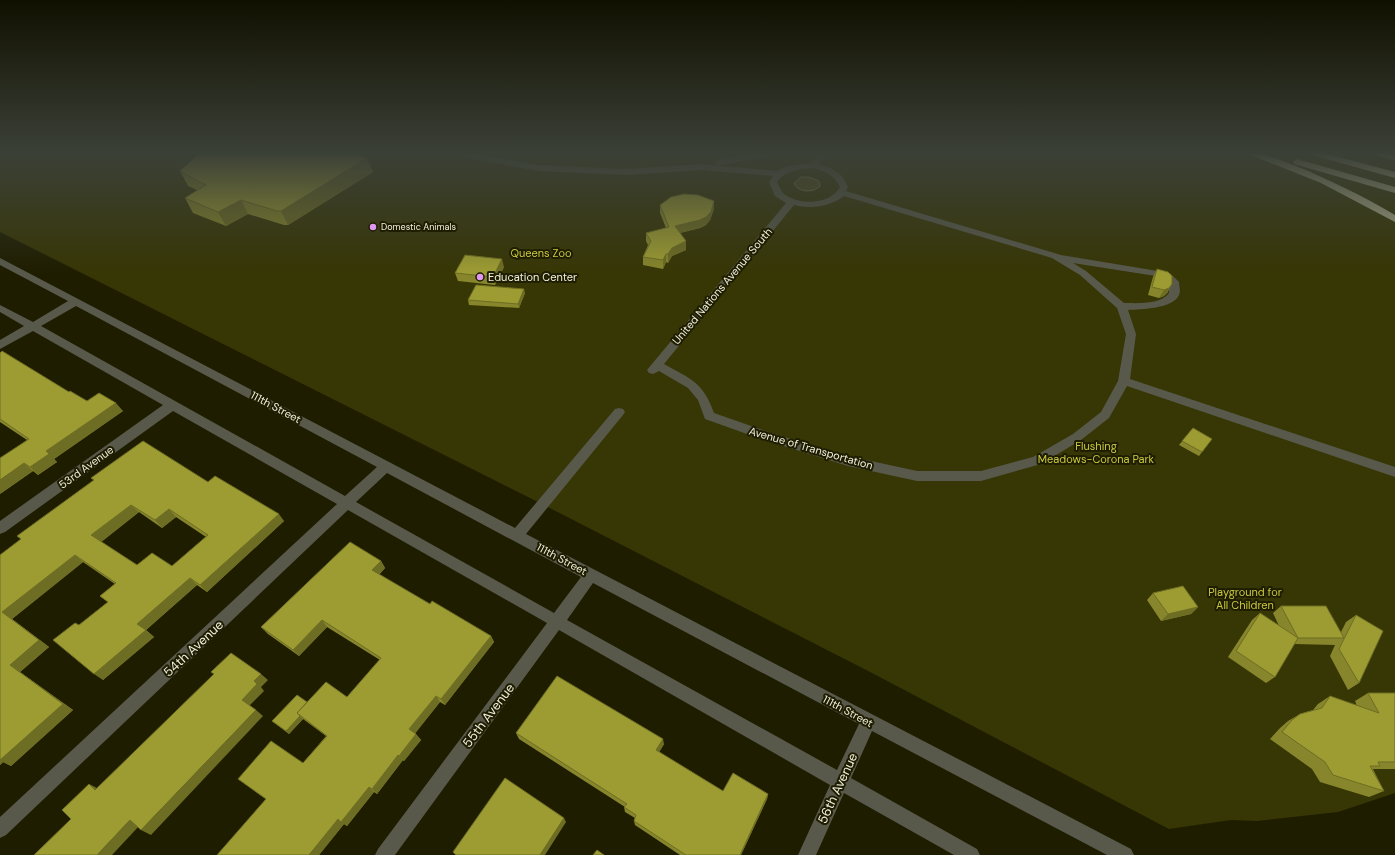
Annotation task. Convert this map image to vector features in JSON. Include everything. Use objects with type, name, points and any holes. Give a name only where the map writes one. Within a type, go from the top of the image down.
[{"type":"highway","points":[[1348,193],[1395,219]]},
{"type":"street","points":[[778,193],[782,197],[792,202],[812,205],[824,204],[836,199],[842,193],[1054,256],[1159,273],[1174,282],[1174,296],[1170,301],[1163,303],[1122,307],[1083,273],[1054,256]]},
{"type":"street","name":"United Nations Avenue South","points":[[655,368],[792,202]]},
{"type":"street","name":"111th Street","points":[[0,261],[592,576],[1125,855]]},
{"type":"street","points":[[0,345],[75,302]]},
{"type":"street","name":"Avenue of Transportation","points":[[655,368],[692,385],[703,398],[709,416],[765,436],[848,462],[917,476],[981,476],[1037,461],[1077,437],[1105,415],[1124,380],[1131,334],[1122,307]]},
{"type":"street","points":[[0,308],[972,855]]},
{"type":"street","points":[[1124,380],[1395,472]]},
{"type":"street","name":"53rd Avenue","points":[[0,528],[172,405]]},
{"type":"street","points":[[517,535],[620,412]]},
{"type":"street","name":"54th Avenue","points":[[0,829],[386,466]]},
{"type":"street","name":"55th Avenue","points":[[384,855],[592,576]]},
{"type":"street","name":"56th Avenue","points":[[807,855],[868,721]]},
{"type":"green space","name":"Flushing Meadows-Corona Park","points":[[0,193],[1395,193],[1395,793],[1338,812],[1257,821],[1231,820],[1169,829],[872,673],[538,502],[0,232]]},
{"type":"building","points":[[193,193],[310,193],[281,211],[241,200],[218,212],[185,198]]},
{"type":"building","points":[[684,194],[698,195],[714,201],[711,212],[700,220],[675,226],[686,241],[672,248],[663,260],[643,257],[651,241],[646,233],[669,227],[660,205],[671,197]]},
{"type":"building","points":[[465,255],[502,259],[493,277],[455,273]]},
{"type":"building","points":[[1157,269],[1168,272],[1172,276],[1172,284],[1169,288],[1164,290],[1152,287]]},
{"type":"building","points":[[476,285],[524,289],[518,304],[468,300]]},
{"type":"building","points":[[2,351],[69,392],[70,391],[87,401],[99,393],[116,403],[46,451],[49,454],[30,467],[24,463],[0,480],[0,458],[29,439],[0,419],[0,353]]},
{"type":"building","points":[[1193,428],[1212,439],[1202,452],[1182,441]]},
{"type":"building","points":[[143,441],[208,482],[215,476],[279,514],[200,585],[190,578],[137,624],[146,630],[94,674],[53,640],[75,623],[79,625],[108,602],[100,596],[116,583],[75,555],[2,612],[39,640],[10,665],[63,704],[0,760],[0,555],[21,539],[17,536],[94,480],[91,478]],"holes":[[[131,505],[155,520],[169,509],[208,535],[172,566],[152,553],[137,565],[91,535]]]},
{"type":"building","points":[[350,542],[381,561],[372,570],[430,604],[432,601],[491,636],[441,699],[436,696],[409,729],[416,734],[372,789],[369,787],[341,822],[338,819],[309,855],[217,855],[266,799],[238,779],[271,741],[303,763],[327,736],[297,713],[326,682],[347,697],[381,658],[322,620],[293,650],[261,627]]},
{"type":"building","points":[[1183,586],[1198,607],[1168,614],[1153,593]]},
{"type":"building","points":[[1281,606],[1326,606],[1344,638],[1298,638]]},
{"type":"building","points":[[1260,613],[1298,638],[1275,677],[1236,651]]},
{"type":"building","points":[[1356,615],[1383,631],[1359,683],[1339,649]]},
{"type":"building","points":[[231,653],[261,674],[254,681],[257,684],[242,700],[256,710],[141,830],[130,820],[97,855],[34,855],[71,819],[62,810],[89,784],[95,790],[214,674],[211,672]]},
{"type":"building","points":[[557,676],[663,739],[656,750],[723,791],[733,773],[768,794],[740,855],[686,855],[634,821],[636,815],[624,807],[627,804],[516,733]]},
{"type":"building","points":[[1368,693],[1395,693],[1395,762],[1378,762],[1380,766],[1370,766],[1384,791],[1333,775],[1325,762],[1282,732],[1292,720],[1300,714],[1322,708],[1330,696],[1379,713]]},
{"type":"building","points":[[297,695],[307,702],[297,713],[300,716],[286,731],[272,721]]},
{"type":"building","points":[[505,778],[564,818],[540,855],[456,855],[453,852]]},
{"type":"building","points":[[597,850],[604,855],[593,855]]},
{"type":"place","name":"Domestic Animals","points":[[373,227]]},
{"type":"place","name":"Education Center","points":[[480,277]]},
{"type":"park label","name":"Queens Zoo","points":[[541,253]]},
{"type":"park label","name":"Playground for All Children","points":[[1245,598]]}]
